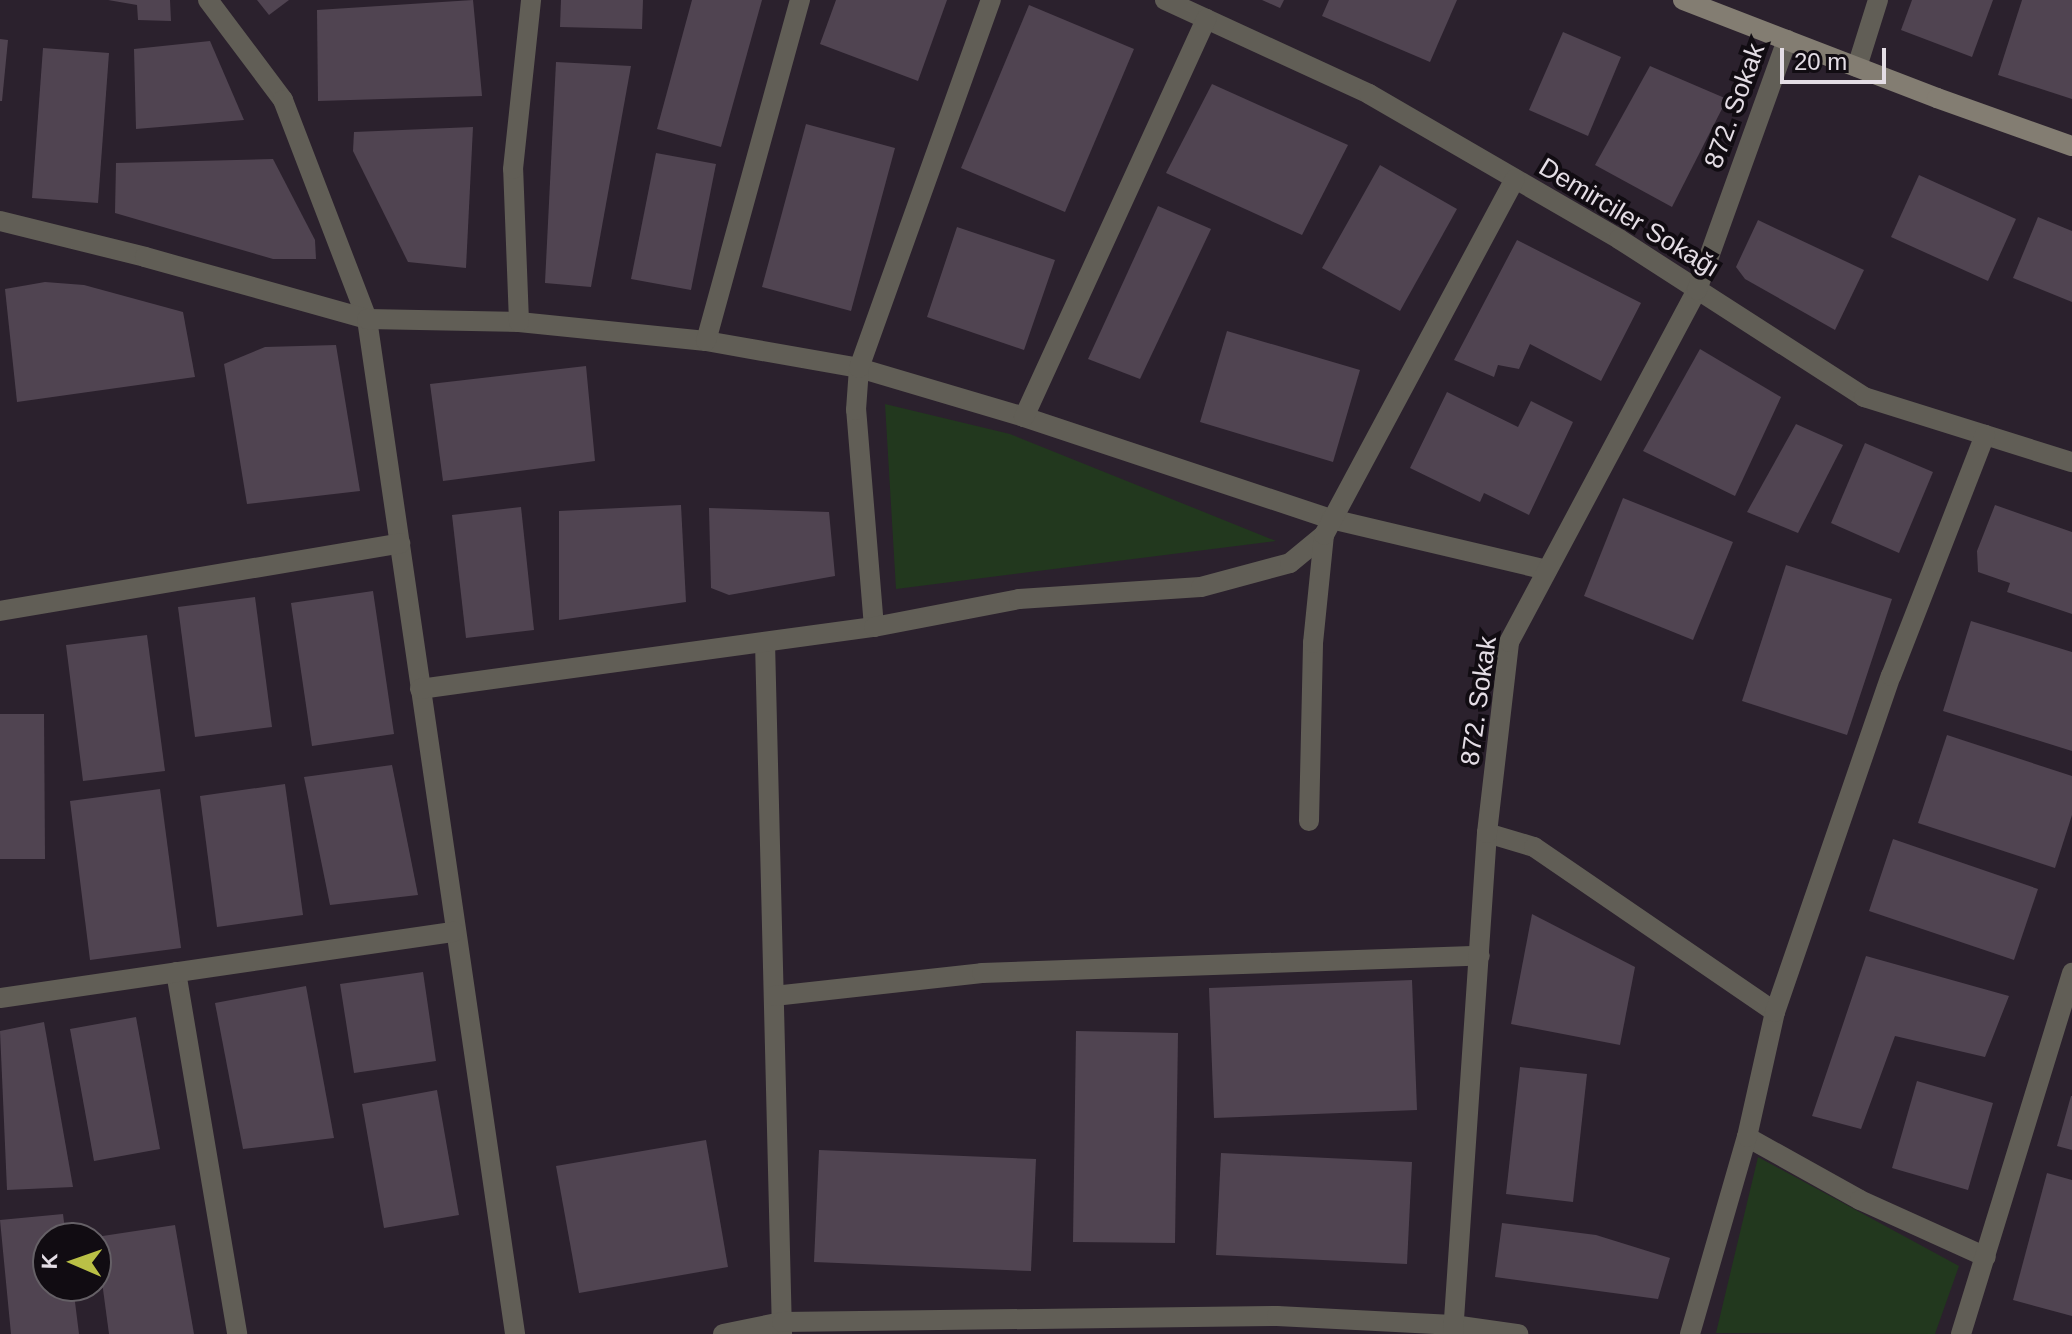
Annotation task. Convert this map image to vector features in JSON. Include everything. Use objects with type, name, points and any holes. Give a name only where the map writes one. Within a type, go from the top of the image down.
[{"type":"main road","points":[[1683,0],[2072,146]]},
{"type":"street","points":[[208,0],[283,100],[367,319],[515,1334]]},
{"type":"street","points":[[519,322],[513,169],[531,0]]},
{"type":"street","points":[[706,341],[800,0]]},
{"type":"street","points":[[874,627],[856,410],[859,368],[991,0]]},
{"type":"street","name":"Demirciler Sokağı","points":[[1165,0],[1369,94],[1697,290],[1864,397],[2072,462]]},
{"type":"street","points":[[1857,67],[1878,0]]},
{"type":"street","points":[[1024,417],[1206,19]]},
{"type":"street","name":"872. Sokak","points":[[1453,1330],[1487,833],[1509,642],[1697,290],[1787,40]]},
{"type":"street","points":[[420,689],[874,627],[1019,599],[1201,587],[1290,563],[1327,527],[1515,179]]},
{"type":"street","points":[[0,221],[145,257],[367,319],[519,322],[706,341],[859,368],[1024,417],[1327,527],[1547,570]]},
{"type":"street","points":[[1690,1334],[1747,1137],[1775,1012],[1891,676],[1985,435]]},
{"type":"street","points":[[1309,821],[1313,643],[1327,527]]},
{"type":"street","points":[[0,611],[400,543]]},
{"type":"street","points":[[765,642],[782,1328]]},
{"type":"street","points":[[1487,833],[1534,847],[1775,1012]]},
{"type":"street","points":[[0,998],[454,932]]},
{"type":"street","points":[[774,996],[982,973],[1480,956]]},
{"type":"street","points":[[176,972],[237,1334]]},
{"type":"street","points":[[1961,1334],[2072,973]]},
{"type":"street","points":[[1747,1137],[1860,1200],[1986,1257]]},
{"type":"street","points":[[723,1334],[782,1328],[1277,1316],[1518,1334]]},
{"type":"green space","points":[[885,404],[1010,434],[1276,541],[896,589]]},
{"type":"green space","points":[[1758,1157],[1959,1266],[1935,1334],[1716,1333]]},
{"type":"building","points":[[108,0],[170,0],[171,21],[138,20],[137,5]]},
{"type":"building","points":[[257,0],[289,0],[269,15]]},
{"type":"building","points":[[473,0],[482,96],[318,101],[317,10]]},
{"type":"building","points":[[561,0],[643,0],[642,29],[560,27]]},
{"type":"building","points":[[692,0],[762,0],[721,147],[657,129]]},
{"type":"building","points":[[836,0],[947,0],[918,81],[820,44]]},
{"type":"building","points":[[1262,0],[1284,0],[1280,8]]},
{"type":"building","points":[[1329,0],[1457,0],[1430,62],[1322,16]]},
{"type":"building","points":[[1912,0],[1993,0],[1972,57],[1901,30]]},
{"type":"building","points":[[2022,0],[2072,0],[2072,99],[1998,75]]},
{"type":"building","points":[[1029,5],[1134,49],[1065,212],[961,168]]},
{"type":"building","points":[[1563,32],[1621,57],[1588,136],[1529,110]]},
{"type":"building","points":[[0,39],[8,40],[2,101],[0,101]]},
{"type":"building","points":[[210,41],[244,120],[136,129],[134,49]]},
{"type":"building","points":[[43,48],[109,53],[98,203],[32,198]]},
{"type":"building","points":[[556,62],[631,66],[591,287],[545,283]]},
{"type":"building","points":[[1650,66],[1727,99],[1672,207],[1595,165]]},
{"type":"building","points":[[1212,84],[1348,145],[1302,235],[1166,173]]},
{"type":"building","points":[[806,124],[895,148],[851,311],[762,287]]},
{"type":"building","points":[[473,127],[466,268],[408,262],[353,151],[354,132]]},
{"type":"building","points":[[656,153],[716,164],[691,290],[631,279]]},
{"type":"building","points":[[273,159],[315,240],[316,259],[273,259],[115,213],[116,163]]},
{"type":"building","points":[[1380,165],[1457,209],[1400,311],[1322,268]]},
{"type":"building","points":[[1919,175],[2016,219],[1988,281],[1891,237]]},
{"type":"building","points":[[1158,206],[1211,229],[1140,379],[1088,359]]},
{"type":"building","points":[[2038,217],[2072,231],[2072,302],[2013,278]]},
{"type":"building","points":[[1758,220],[1864,270],[1835,330],[1745,279],[1736,267]]},
{"type":"building","points":[[957,227],[1055,260],[1024,350],[927,317]]},
{"type":"building","points":[[1517,240],[1641,303],[1601,381],[1530,344],[1519,369],[1498,365],[1494,377],[1454,360]]},
{"type":"building","points":[[45,282],[84,285],[183,312],[195,377],[17,402],[5,289]]},
{"type":"building","points":[[1227,331],[1360,370],[1333,462],[1200,422]]},
{"type":"building","points":[[336,345],[360,491],[247,504],[224,364],[265,347]]},
{"type":"building","points":[[1700,349],[1781,397],[1735,496],[1643,451]]},
{"type":"building","points":[[586,366],[595,461],[443,481],[430,384]]},
{"type":"building","points":[[1447,392],[1518,427],[1531,401],[1573,422],[1529,515],[1484,493],[1480,502],[1410,468]]},
{"type":"building","points":[[1796,424],[1843,445],[1798,533],[1747,512]]},
{"type":"building","points":[[1865,443],[1933,472],[1899,553],[1831,523]]},
{"type":"building","points":[[1623,498],[1733,542],[1693,640],[1584,596]]},
{"type":"building","points":[[681,505],[686,602],[559,620],[559,511]]},
{"type":"building","points":[[1995,505],[2072,532],[2072,614],[2007,592],[2010,583],[1978,572],[1977,551]]},
{"type":"building","points":[[521,507],[534,630],[466,638],[452,515]]},
{"type":"building","points":[[709,508],[829,512],[835,576],[729,595],[711,588]]},
{"type":"building","points":[[1786,565],[1892,599],[1847,735],[1742,701]]},
{"type":"building","points":[[373,591],[394,734],[312,746],[291,603]]},
{"type":"building","points":[[255,597],[272,727],[195,737],[178,607]]},
{"type":"building","points":[[1971,621],[2072,652],[2072,751],[1943,711]]},
{"type":"building","points":[[147,635],[165,771],[83,781],[66,645]]},
{"type":"building","points":[[0,714],[44,714],[45,859],[0,859]]},
{"type":"building","points":[[1947,735],[2072,776],[2072,815],[2055,868],[1918,823]]},
{"type":"building","points":[[392,765],[418,895],[330,905],[304,777]]},
{"type":"building","points":[[285,784],[303,915],[217,927],[200,796]]},
{"type":"building","points":[[160,789],[181,948],[90,960],[70,801]]},
{"type":"building","points":[[1893,839],[2038,889],[2014,960],[1869,911]]},
{"type":"building","points":[[1532,914],[1635,967],[1620,1045],[1511,1024]]},
{"type":"building","points":[[1866,956],[2009,996],[1985,1057],[1895,1036],[1861,1129],[1812,1116]]},
{"type":"building","points":[[423,972],[436,1061],[354,1073],[340,984]]},
{"type":"building","points":[[1412,980],[1417,1110],[1214,1118],[1209,988]]},
{"type":"building","points":[[306,986],[334,1138],[243,1149],[215,1003]]},
{"type":"building","points":[[136,1017],[160,1149],[94,1161],[70,1029]]},
{"type":"building","points":[[44,1022],[73,1187],[7,1190],[0,1031]]},
{"type":"building","points":[[1076,1031],[1178,1033],[1175,1243],[1073,1242]]},
{"type":"building","points":[[1520,1067],[1587,1074],[1573,1202],[1506,1194]]},
{"type":"building","points":[[1917,1081],[1993,1103],[1968,1190],[1892,1168]]},
{"type":"building","points":[[437,1090],[459,1215],[384,1228],[362,1104]]},
{"type":"building","points":[[2072,1096],[2072,1150],[2057,1146]]},
{"type":"building","points":[[706,1140],[728,1267],[579,1293],[556,1166]]},
{"type":"building","points":[[819,1150],[1036,1159],[1031,1271],[814,1262]]},
{"type":"building","points":[[1221,1153],[1412,1162],[1407,1264],[1216,1255]]},
{"type":"building","points":[[2047,1173],[2072,1180],[2072,1316],[2013,1300]]},
{"type":"building","points":[[63,1214],[64,1222],[32,1222],[32,1302],[75,1302],[79,1334],[11,1334],[0,1220]]},
{"type":"building","points":[[1502,1223],[1596,1235],[1670,1258],[1658,1299],[1495,1277]]},
{"type":"building","points":[[175,1225],[194,1334],[109,1334],[105,1302],[112,1302],[112,1235]]}]
